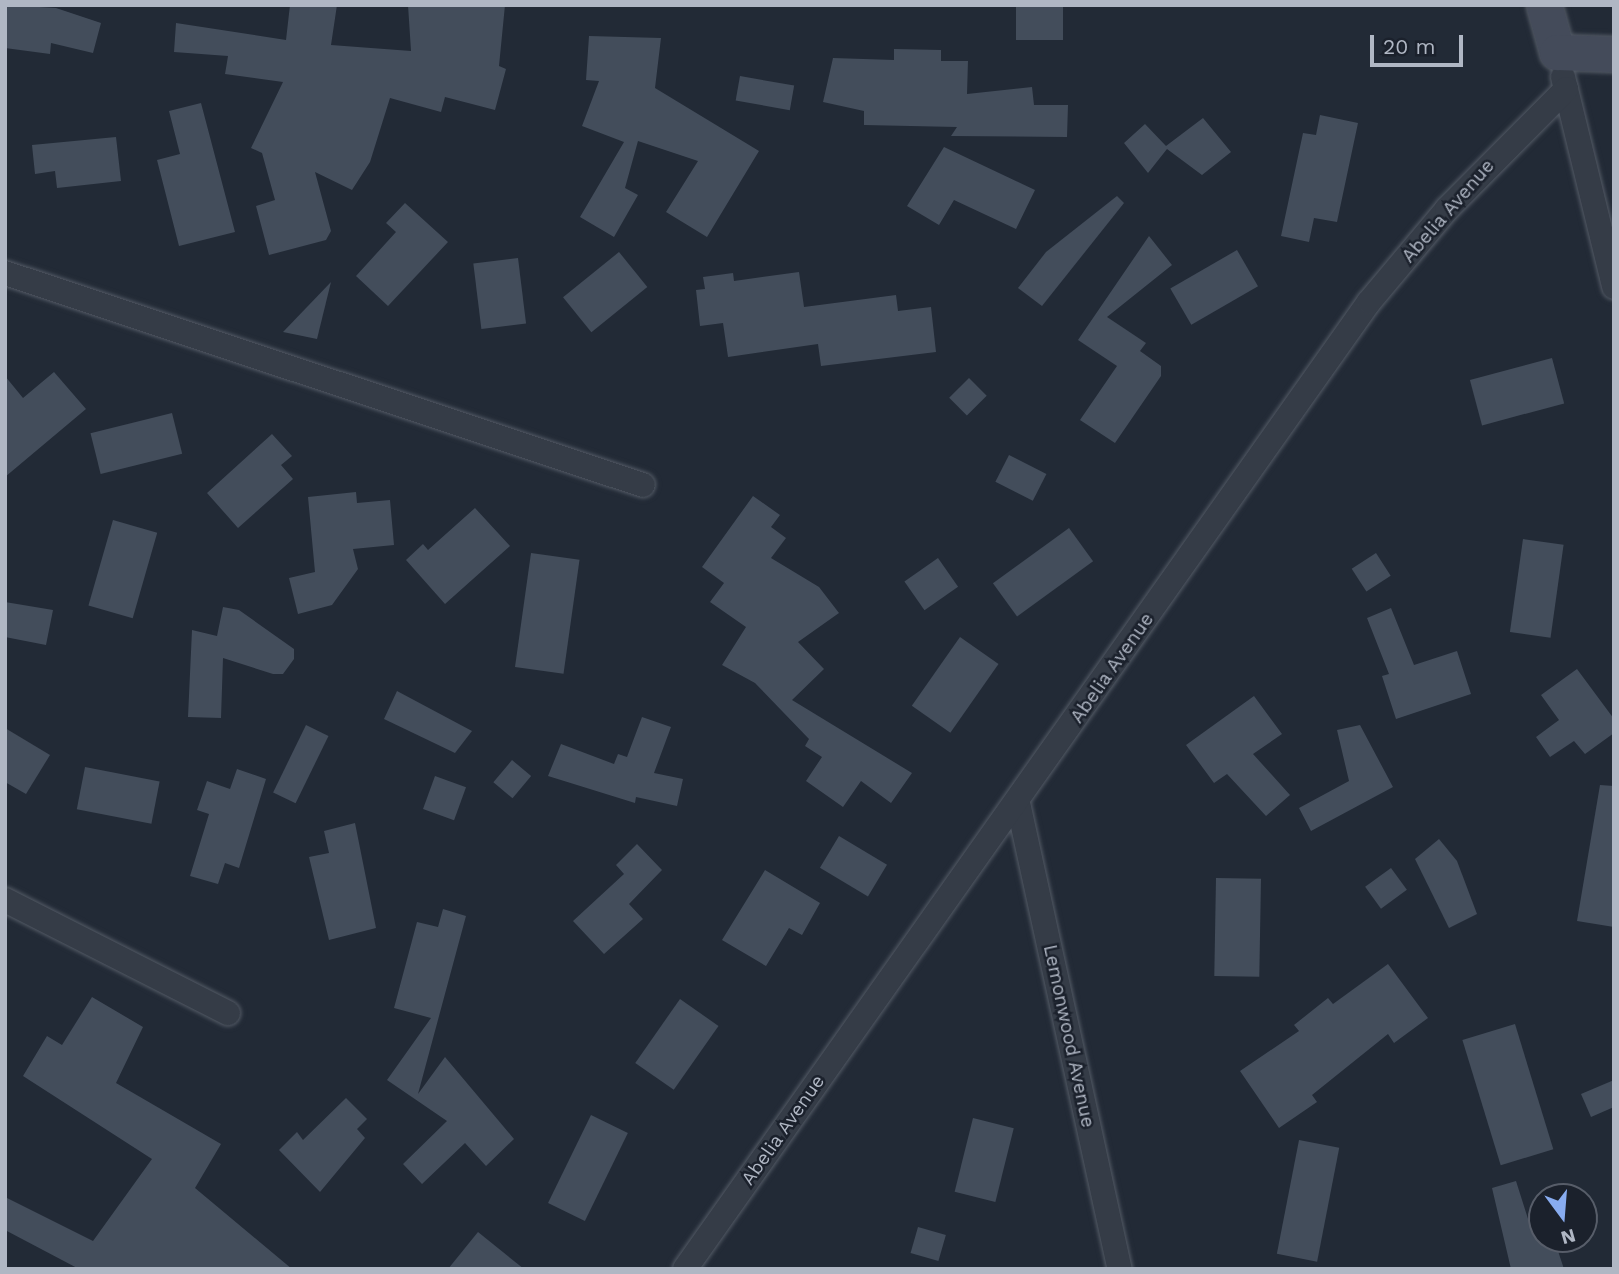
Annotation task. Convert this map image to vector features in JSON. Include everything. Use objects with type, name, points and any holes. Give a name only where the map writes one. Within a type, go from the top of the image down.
[{"type":"main road","points":[[1544,5],[1557,52],[1614,54]]},
{"type":"street","points":[[1557,52],[1614,287]]},
{"type":"street","name":"Abelia Avenue","points":[[685,1269],[1369,302],[1447,209],[1566,89]]},
{"type":"street","points":[[5,273],[643,485]]},
{"type":"street","name":"Lemonwood Avenue","points":[[1017,803],[1120,1269]]},
{"type":"street","points":[[5,900],[228,1013]]},
{"type":"building","points":[[5,5],[56,8],[101,23],[93,53],[51,43],[50,54],[5,48]]},
{"type":"building","points":[[290,5],[337,5],[331,45],[411,51],[408,5],[505,5],[499,66],[506,69],[495,110],[445,97],[441,112],[390,98],[370,162],[352,190],[315,172],[331,231],[326,240],[269,255],[256,206],[275,200],[262,153],[251,148],[283,82],[225,74],[228,56],[174,52],[176,23],[286,40]]},
{"type":"building","points":[[1016,5],[1063,5],[1063,40],[1016,40]]},
{"type":"building","points":[[589,36],[661,38],[655,88],[759,151],[707,237],[666,212],[698,161],[638,141],[625,188],[638,195],[614,237],[580,217],[624,142],[582,126],[599,81],[586,80]]},
{"type":"building","points":[[894,49],[941,50],[941,61],[968,61],[967,94],[1032,87],[1034,105],[1068,105],[1067,137],[951,136],[957,127],[864,125],[864,111],[823,102],[833,58],[894,60]]},
{"type":"building","points":[[740,76],[794,86],[790,110],[736,101]]},
{"type":"building","points":[[201,103],[235,232],[179,246],[157,160],[180,154],[169,111]]},
{"type":"building","points":[[1320,115],[1358,123],[1337,222],[1314,218],[1309,242],[1281,236],[1303,133],[1316,135]]},
{"type":"building","points":[[1203,118],[1231,152],[1202,175],[1167,149],[1148,173],[1124,143],[1145,124],[1166,146]]},
{"type":"building","points":[[116,137],[121,181],[57,188],[55,171],[35,174],[32,145]]},
{"type":"building","points":[[944,147],[1035,190],[1016,229],[954,200],[939,225],[907,206]]},
{"type":"building","points":[[1117,196],[1124,203],[1042,306],[1018,288],[1046,252]]},
{"type":"building","points":[[405,203],[448,242],[388,306],[356,276],[396,232],[386,223]]},
{"type":"building","points":[[1149,236],[1172,265],[1107,317],[1146,343],[1140,351],[1161,366],[1161,376],[1115,443],[1080,420],[1117,366],[1078,340]]},
{"type":"building","points":[[1237,250],[1258,286],[1191,325],[1170,288]]},
{"type":"building","points":[[619,252],[647,287],[591,332],[563,297]]},
{"type":"building","points":[[518,258],[526,324],[481,329],[473,263]]},
{"type":"building","points":[[799,272],[804,307],[896,295],[898,311],[931,307],[936,352],[821,366],[818,344],[728,357],[723,323],[700,326],[696,290],[705,289],[703,277],[733,273],[734,281]]},
{"type":"building","points":[[331,282],[317,339],[283,332]]},
{"type":"building","points":[[1552,358],[1564,403],[1482,425],[1470,380]]},
{"type":"building","points":[[54,372],[86,409],[5,477],[5,376],[23,398]]},
{"type":"building","points":[[969,378],[987,396],[967,415],[949,398]]},
{"type":"building","points":[[172,413],[182,454],[101,474],[90,433]]},
{"type":"building","points":[[272,434],[292,456],[281,465],[293,479],[238,528],[207,493]]},
{"type":"building","points":[[1009,455],[1046,474],[1033,501],[995,482]]},
{"type":"building","points":[[356,492],[357,503],[390,500],[394,545],[353,549],[358,569],[332,605],[298,614],[289,578],[315,572],[308,497]]},
{"type":"building","points":[[753,496],[780,515],[771,527],[786,538],[771,558],[819,587],[839,613],[798,642],[824,669],[792,700],[912,773],[891,803],[861,781],[843,807],[806,781],[822,757],[805,746],[809,739],[755,683],[722,665],[746,627],[710,602],[724,583],[702,567]]},
{"type":"building","points":[[475,508],[510,546],[445,604],[406,560],[423,544],[428,550]]},
{"type":"building","points":[[113,520],[157,533],[133,618],[88,606]]},
{"type":"building","points":[[1069,528],[1093,561],[1017,616],[993,583]]},
{"type":"building","points":[[1523,539],[1564,545],[1551,638],[1510,632]]},
{"type":"building","points":[[531,553],[580,560],[564,674],[515,667]]},
{"type":"building","points":[[1376,553],[1391,576],[1366,591],[1352,569]]},
{"type":"building","points":[[938,558],[958,587],[924,610],[904,582]]},
{"type":"building","points":[[5,602],[53,610],[46,645],[5,637]]},
{"type":"building","points":[[223,607],[239,610],[294,649],[294,659],[283,674],[273,674],[223,658],[221,718],[188,717],[192,630],[217,636]]},
{"type":"building","points":[[1391,608],[1414,665],[1457,651],[1471,694],[1396,719],[1382,676],[1389,674],[1367,618]]},
{"type":"building","points":[[960,637],[999,664],[950,733],[912,706]]},
{"type":"building","points":[[1577,669],[1614,719],[1614,733],[1585,754],[1574,741],[1550,757],[1536,737],[1559,720],[1541,695]]},
{"type":"building","points":[[397,691],[472,731],[455,753],[384,719]]},
{"type":"building","points":[[1254,696],[1282,734],[1253,754],[1290,795],[1266,816],[1227,774],[1214,783],[1186,745]]},
{"type":"building","points":[[642,717],[671,727],[654,773],[683,779],[677,806],[636,797],[635,803],[548,776],[561,744],[614,764],[618,754],[627,757]]},
{"type":"building","points":[[306,725],[328,736],[296,803],[273,792]]},
{"type":"building","points":[[1360,725],[1393,787],[1311,831],[1299,808],[1349,781],[1337,730]]},
{"type":"building","points":[[5,728],[50,755],[26,794],[5,782]]},
{"type":"building","points":[[512,760],[531,776],[513,798],[493,782]]},
{"type":"building","points":[[85,767],[160,782],[151,824],[77,809]]},
{"type":"building","points":[[237,769],[266,779],[239,868],[225,863],[218,884],[190,876],[209,814],[197,810],[207,781],[230,789]]},
{"type":"building","points":[[435,776],[466,787],[454,820],[423,809]]},
{"type":"building","points":[[1600,785],[1614,786],[1614,927],[1577,921]]},
{"type":"building","points":[[355,823],[376,928],[329,940],[309,857],[329,853],[324,831]]},
{"type":"building","points":[[839,836],[887,865],[868,897],[820,868]]},
{"type":"building","points":[[1439,839],[1457,861],[1477,914],[1449,928],[1415,859]]},
{"type":"building","points":[[637,844],[662,870],[629,904],[643,919],[604,954],[573,921],[624,874],[616,865]]},
{"type":"building","points":[[1391,868],[1407,890],[1381,909],[1365,887]]},
{"type":"building","points":[[765,870],[820,903],[802,935],[789,928],[766,966],[722,940]]},
{"type":"building","points":[[1216,878],[1261,879],[1259,977],[1214,976]]},
{"type":"building","points":[[443,909],[466,916],[418,1094],[445,1057],[514,1139],[486,1166],[465,1143],[422,1184],[403,1164],[447,1121],[387,1080],[431,1018],[394,1008],[417,922],[438,927]]},
{"type":"building","points":[[1388,964],[1428,1018],[1394,1043],[1388,1034],[1312,1095],[1317,1102],[1279,1128],[1240,1071],[1299,1031],[1294,1025],[1328,998],[1333,1004]]},
{"type":"building","points":[[92,997],[143,1027],[116,1083],[221,1144],[195,1188],[292,1269],[79,1269],[5,1230],[5,1197],[93,1241],[152,1159],[23,1076],[47,1036],[62,1045]]},
{"type":"building","points":[[680,999],[719,1026],[674,1090],[635,1063]]},
{"type":"building","points":[[1515,1024],[1553,1149],[1501,1165],[1462,1040]]},
{"type":"building","points":[[1614,1080],[1614,1107],[1591,1117],[1581,1094]]},
{"type":"building","points":[[346,1098],[367,1119],[357,1129],[365,1138],[320,1192],[279,1150],[297,1132],[303,1140]]},
{"type":"building","points":[[591,1115],[628,1133],[585,1221],[548,1203]]},
{"type":"building","points":[[973,1118],[1014,1128],[995,1202],[955,1192]]},
{"type":"building","points":[[1299,1140],[1339,1148],[1317,1262],[1277,1254]]},
{"type":"building","points":[[1516,1181],[1528,1219],[1528,1253],[1559,1253],[1564,1269],[1511,1269],[1492,1188]]},
{"type":"building","points":[[918,1227],[946,1235],[938,1261],[911,1253]]},
{"type":"building","points":[[478,1232],[524,1269],[448,1269]]}]
